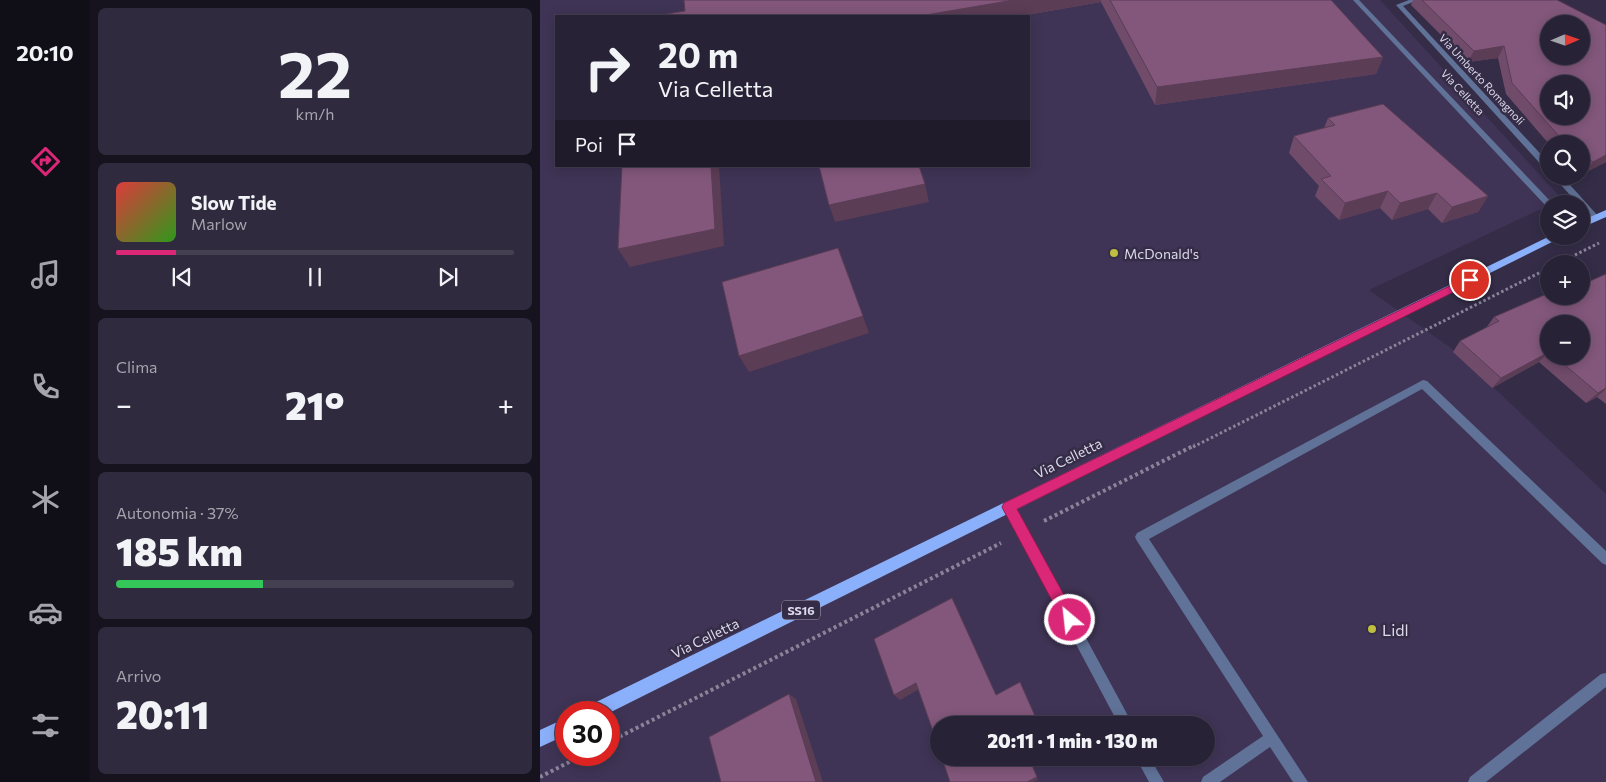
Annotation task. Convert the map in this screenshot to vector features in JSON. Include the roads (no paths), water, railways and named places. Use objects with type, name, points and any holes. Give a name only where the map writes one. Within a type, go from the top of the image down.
[{"type":"main road","points":[[1590,220],[1606,213]]},
{"type":"main road","name":"Via Celletta","points":[[616,701],[1541,245]]},
{"type":"main road","points":[[540,739],[555,732]]},
{"type":"street","name":"Via Celletta","points":[[1356,0],[1540,195]]},
{"type":"street","name":"Via Umberto Romagnoli","points":[[1415,0],[1399,5],[1540,158]]},
{"type":"street","points":[[1565,185],[1595,218]]},
{"type":"street","points":[[1301,782],[1141,537],[1423,384],[1606,559]]},
{"type":"street","points":[[1008,507],[1121,716]]},
{"type":"street","points":[[1475,782],[1606,679]]},
{"type":"street","points":[[1208,782],[1272,738]]},
{"type":"street","points":[[1148,766],[1157,782]]},
{"type":"place","name":"McDonald's","points":[[1114,253]]},
{"type":"place","name":"Lidl","points":[[1372,629]]}]
